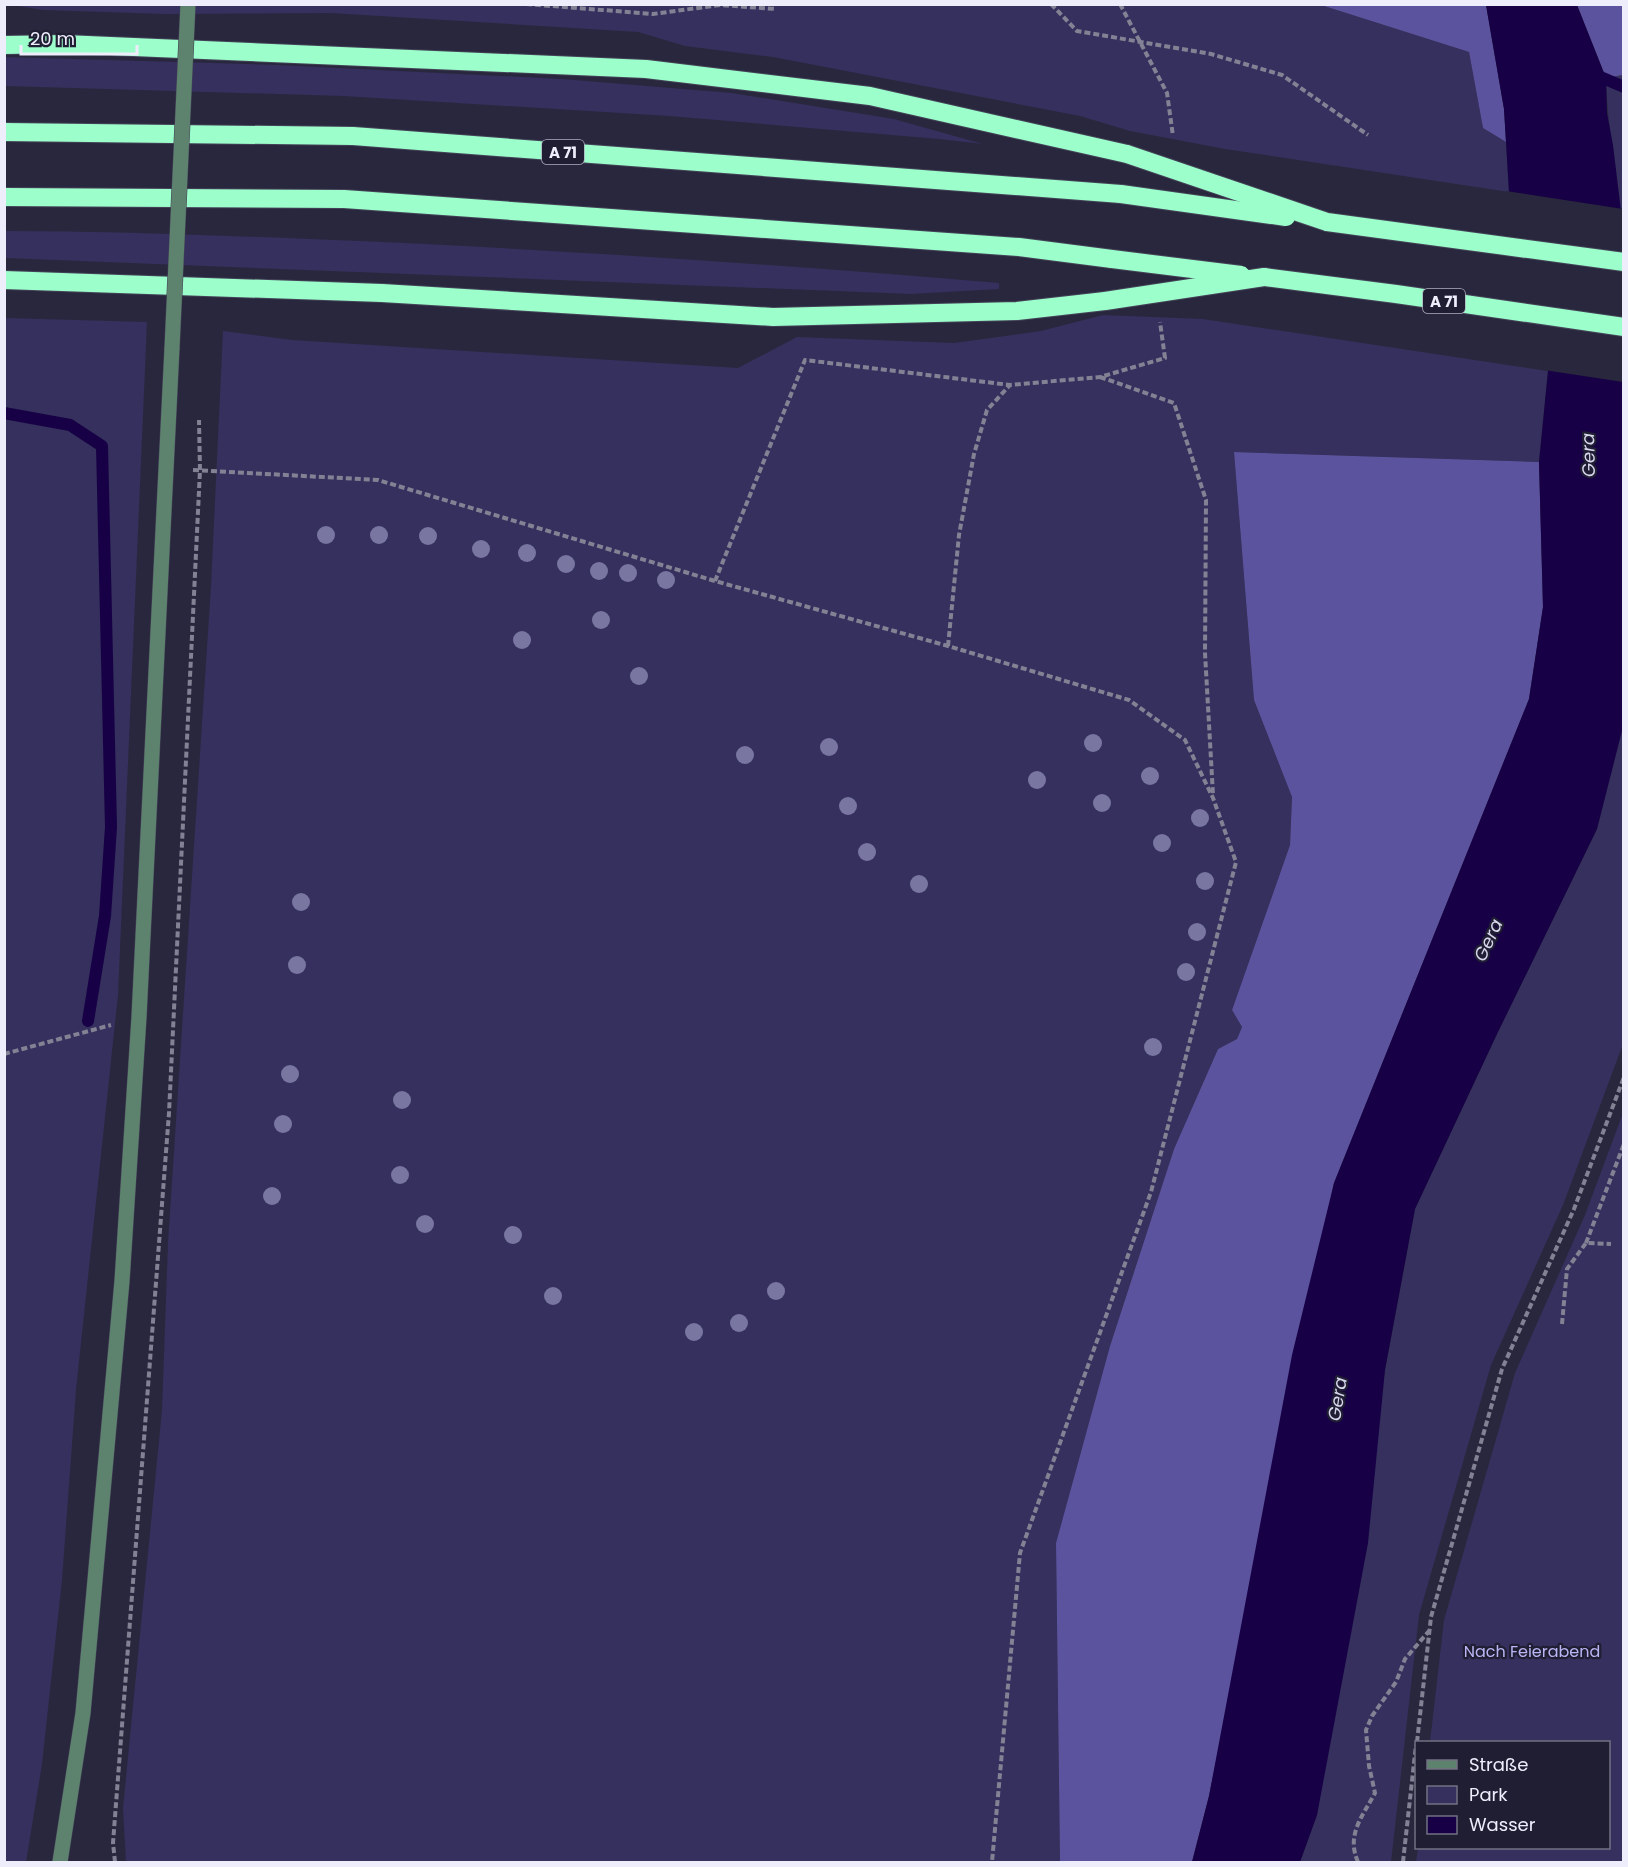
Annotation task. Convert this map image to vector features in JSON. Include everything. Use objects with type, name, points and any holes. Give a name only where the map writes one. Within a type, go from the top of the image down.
[{"type":"highway","points":[[4,31],[64,44]]},
{"type":"highway","points":[[4,45],[64,44],[646,69],[870,96],[1127,154],[1327,222]]},
{"type":"highway","name":"A 71","points":[[4,132],[353,136],[1121,194],[1623,262]]},
{"type":"highway","name":"A 71","points":[[4,197],[344,199],[1019,247],[1396,294],[1623,327]]},
{"type":"highway","points":[[4,280],[382,293],[773,317],[1017,311],[1105,301],[1264,277]]},
{"type":"street","points":[[60,1863],[83,1713],[122,1281],[139,1017],[188,4]]},
{"type":"path","points":[[526,4],[652,14],[720,5],[776,9]]},
{"type":"path","points":[[1051,4],[1077,31],[1210,54],[1282,75],[1368,135]]},
{"type":"path","points":[[1120,4],[1167,93],[1173,136]]},
{"type":"path","points":[[715,581],[805,360],[1010,385],[1100,377],[1165,358],[1160,322]]},
{"type":"path","points":[[1100,377],[1174,403],[1206,500],[1205,653],[1213,798]]},
{"type":"path","points":[[948,646],[959,535],[974,454],[987,410],[1010,385]]},
{"type":"path","points":[[115,1863],[112,1843],[169,1113],[200,470],[378,480],[715,581],[948,646],[1129,700],[1185,740],[1213,798],[1236,862],[1151,1192],[1020,1553],[992,1863]]},
{"type":"path","points":[[4,1054],[139,1017]]},
{"type":"path","points":[[1417,1741],[1431,1617],[1503,1368],[1574,1209],[1623,1077]]},
{"type":"path","points":[[1562,1324],[1567,1269],[1586,1243],[1623,1144]]},
{"type":"path","points":[[1586,1243],[1611,1244]]},
{"type":"path","points":[[1358,1863],[1353,1851],[1355,1828],[1375,1793],[1369,1766],[1366,1730],[1372,1716],[1396,1682],[1406,1659],[1430,1630]]},
{"type":"path","points":[[1403,1863],[1415,1761]]},
{"type":"green space","points":[[11,5],[1321,5],[1469,52],[1483,128],[1506,142],[1509,192],[1225,149],[1130,131],[1080,116],[773,57],[685,46],[638,32],[331,13],[165,14],[43,10]]},
{"type":"green space","points":[[4,57],[278,65],[562,79],[732,93],[894,119],[983,144],[669,116],[343,96],[5,86]]},
{"type":"green space","points":[[1623,75],[1623,209],[1620,208],[1606,78]]},
{"type":"green space","points":[[5,231],[234,236],[569,252],[999,283],[999,289],[911,294],[5,258]]},
{"type":"green space","points":[[1103,315],[1203,319],[1548,371],[1539,462],[1234,452],[1254,700],[1292,797],[1290,845],[1232,1010],[1242,1027],[1237,1039],[1218,1049],[1174,1149],[1110,1346],[1056,1543],[1060,1862],[126,1862],[123,1808],[162,1410],[168,1243],[211,586],[223,331],[292,340],[738,368],[797,337],[954,343],[1041,331]]},
{"type":"green space","points":[[5,318],[147,322],[118,995],[76,1390],[62,1580],[42,1764],[26,1862],[4,1862]]},
{"type":"green space","points":[[1623,723],[1623,1044],[1563,1205],[1491,1365],[1419,1615],[1391,1862],[1300,1862],[1317,1815],[1385,1370],[1415,1209],[1597,829]]},
{"type":"green space","name":"Nach Feierabend","points":[[1623,1113],[1623,1862],[1416,1862],[1418,1849],[1610,1849],[1610,1741],[1430,1741],[1444,1620],[1515,1373],[1585,1215]]},
{"type":"shaded area","points":[[1321,5],[1486,5],[1504,109],[1506,142],[1483,128],[1469,52]]},
{"type":"shaded area","points":[[1577,5],[1623,5],[1623,75],[1606,78]]},
{"type":"shaded area","points":[[1234,452],[1539,462],[1543,607],[1529,699],[1334,1183],[1209,1796],[1192,1862],[1060,1862],[1056,1543],[1110,1346],[1174,1149],[1218,1049],[1237,1039],[1242,1027],[1232,1010],[1290,845],[1292,797],[1254,700]]},
{"type":"water","name":"Gera","points":[[1486,5],[1577,5],[1606,78],[1607,113],[1624,236],[1624,723],[1597,829],[1415,1209],[1385,1370],[1368,1543],[1317,1815],[1300,1862],[1192,1862],[1209,1796],[1292,1355],[1334,1183],[1529,699],[1543,607],[1539,462],[1548,371],[1509,192],[1504,109]]},
{"type":"pier","points":[[1506,191],[1623,209],[1623,382],[1544,370]]},
{"type":"waterway","points":[[1591,73],[1624,87]]},
{"type":"waterway","points":[[4,413],[70,425],[102,446],[111,827],[105,916],[88,1021]]}]
